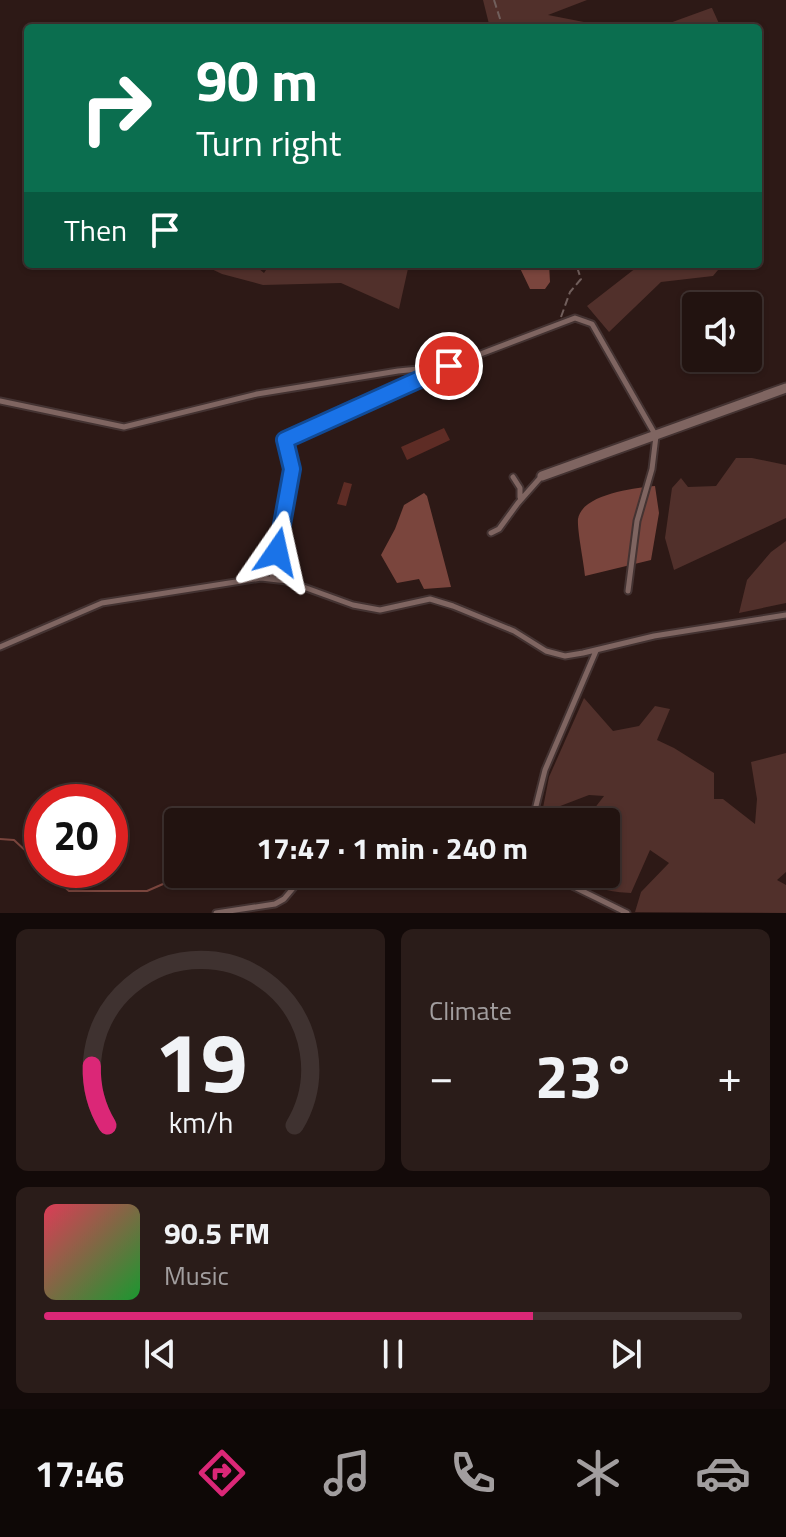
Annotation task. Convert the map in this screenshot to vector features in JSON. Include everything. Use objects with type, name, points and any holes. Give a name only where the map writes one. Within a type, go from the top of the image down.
[{"type":"street","points":[[542,476],[786,388]]},
{"type":"lane","points":[[272,579],[292,469],[285,440],[449,366],[575,318],[592,324],[656,436],[652,469],[637,521],[628,591]]},
{"type":"lane","points":[[0,401],[124,427],[257,394],[398,371],[449,366]]},
{"type":"lane","points":[[491,533],[499,529],[542,476]]},
{"type":"lane","points":[[513,477],[521,493],[518,503]]},
{"type":"lane","points":[[0,647],[102,603],[261,578],[287,581],[353,605],[380,610],[430,599],[514,631],[546,651],[565,656],[654,636],[786,615]]},
{"type":"lane","points":[[536,808],[545,770],[597,650]]},
{"type":"lane","points":[[216,913],[275,904],[293,888]]},
{"type":"lane","points":[[576,888],[627,913]]},
{"type":"path","points":[[494,0],[502,24]]},
{"type":"path","points":[[558,326],[570,292],[581,279],[577,268]]},
{"type":"shaded area","points":[[483,0],[587,0],[548,15],[589,24],[489,24]]},
{"type":"shaded area","points":[[711,8],[719,24],[667,24]]},
{"type":"shaded area","points":[[209,268],[258,268],[264,273],[267,268],[408,268],[399,309],[341,283],[263,285]]},
{"type":"shaded area","points":[[520,268],[549,268],[550,282],[545,289],[530,289]]},
{"type":"shaded area","points":[[636,268],[720,268],[713,276],[661,282],[609,332],[587,306]]},
{"type":"shaded area","points":[[736,458],[786,465],[786,518],[674,570],[665,538],[672,488],[681,478],[688,487],[716,486]]},
{"type":"shaded area","points":[[655,486],[659,513],[651,560],[585,576],[578,524],[582,510],[610,494]]},
{"type":"shaded area","points":[[424,493],[451,587],[424,589],[419,579],[397,583],[381,555],[404,505]]},
{"type":"shaded area","points":[[786,541],[786,603],[739,613],[747,580],[771,552]]},
{"type":"shaded area","points":[[584,698],[613,731],[639,726],[655,706],[670,709],[657,740],[714,773],[714,799],[723,799],[755,824],[757,799],[751,762],[786,753],[786,872],[777,880],[786,885],[786,913],[635,912],[641,892],[669,863],[650,850],[631,893],[601,888],[620,888],[620,808],[595,808],[604,796],[589,795],[555,808],[543,808],[549,777]]},
{"type":"building","points":[[444,428],[450,440],[407,460],[401,447]]},
{"type":"building","points":[[344,482],[352,484],[346,506],[337,504]]},
{"type":"waterway","points":[[0,839],[14,840],[24,849]]},
{"type":"waterway","points":[[66,888],[69,891],[147,891],[164,884]]},
{"type":"route","points":[[277,552],[292,469],[285,440],[449,366]]}]
